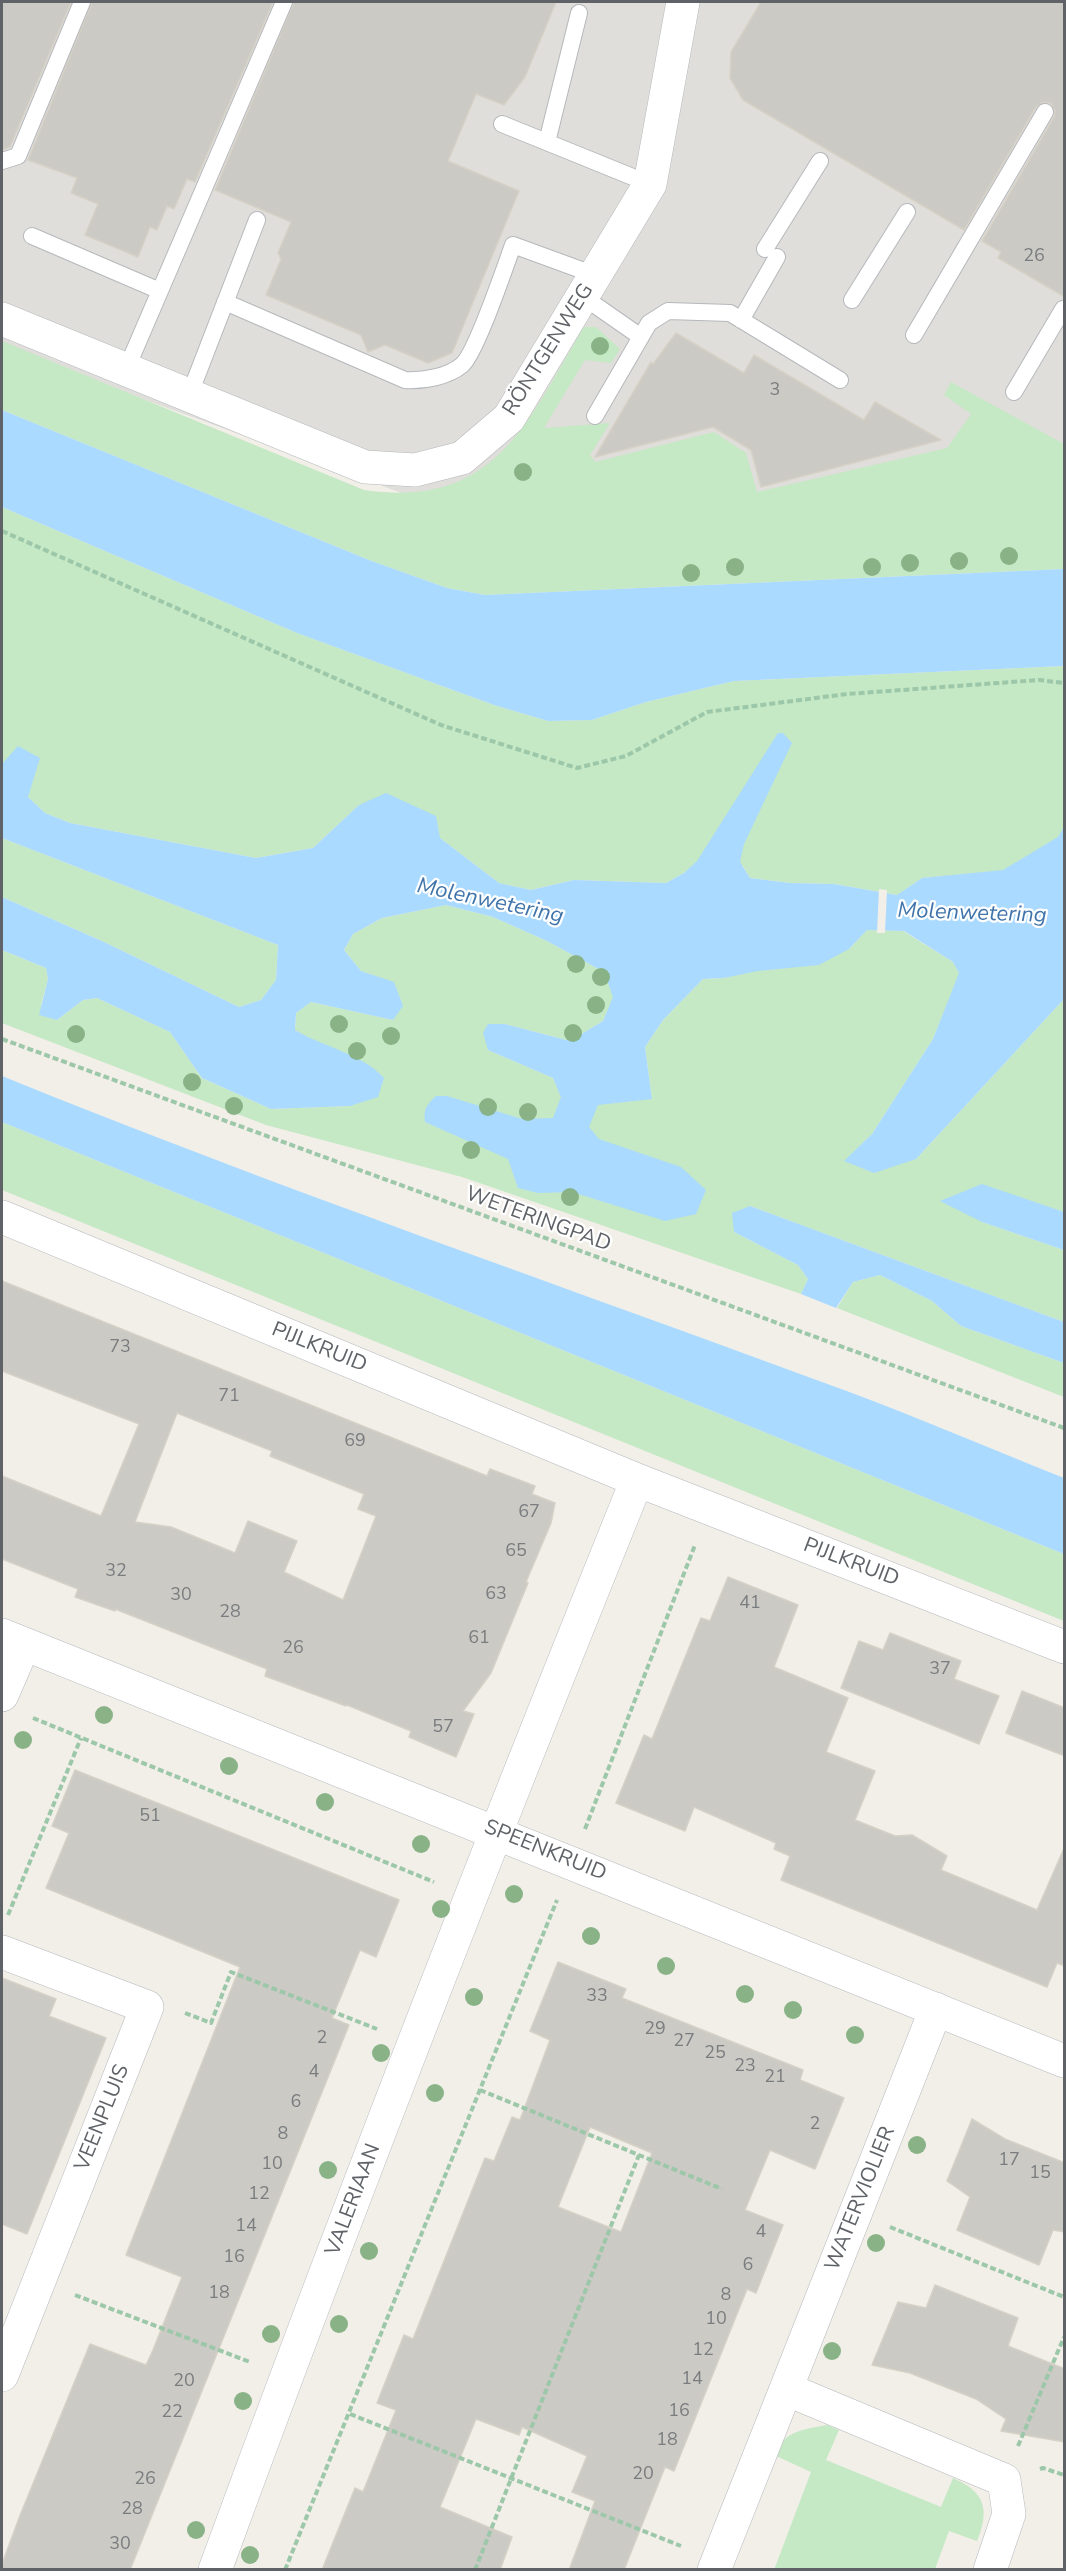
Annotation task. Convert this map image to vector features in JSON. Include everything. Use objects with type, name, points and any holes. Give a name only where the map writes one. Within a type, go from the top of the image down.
[{"type":"street","name":"RÖNTGENWEG","points":[[2,319],[364,467],[415,470],[462,458],[509,418],[650,184],[683,2]]},
{"type":"street","name":"PIJLKRUID","points":[[2,1217],[637,1480],[1065,1647]]},
{"type":"street","points":[[495,1831],[637,1480]]},
{"type":"street","name":"SPEENKRUID","points":[[2,1695],[13,1640],[573,1862],[1065,2061]]},
{"type":"street","name":"VALERIAAN","points":[[215,2570],[286,2376],[495,1831]]},
{"type":"street","points":[[2,1952],[147,2007]]},
{"type":"street","name":"VEENPLUIS","points":[[2,2375],[147,2007]]},
{"type":"street","name":"WATERVIOLIER","points":[[716,2565],[936,2008]]},
{"type":"street","points":[[786,2389],[1004,2480],[1009,2514],[990,2570]]},
{"type":"lane","points":[[2,161],[18,156],[82,2]]},
{"type":"lane","points":[[126,370],[284,2]]},
{"type":"lane","points":[[547,142],[579,13]]},
{"type":"lane","points":[[914,335],[1045,112]]},
{"type":"lane","points":[[502,124],[650,184]]},
{"type":"lane","points":[[741,320],[771,253],[820,161]]},
{"type":"lane","points":[[852,300],[907,212]]},
{"type":"lane","points":[[189,396],[258,220]]},
{"type":"lane","points":[[32,237],[160,291]]},
{"type":"lane","points":[[225,302],[405,380],[426,381],[463,364],[475,343],[513,245],[589,285],[641,337]]},
{"type":"lane","points":[[1014,392],[1063,309]]},
{"type":"lane","points":[[595,416],[649,323],[668,311],[730,313],[840,380]]},
{"type":"path","points":[[2,531],[441,726],[577,768],[626,756],[707,712],[848,694],[1039,680],[1065,683]]},
{"type":"path","name":"WETERINGPAD","points":[[2,1039],[1065,1428]]},
{"type":"path","points":[[285,2570],[573,1862],[710,1508]]},
{"type":"path","points":[[31,1718],[471,1897]]},
{"type":"path","points":[[6,1920],[81,1738]]},
{"type":"path","points":[[147,2007],[166,2006],[210,2023],[231,1972],[414,2044]]},
{"type":"path","points":[[480,2090],[722,2189]]},
{"type":"path","points":[[475,2570],[639,2155]]},
{"type":"path","points":[[855,2214],[1065,2297]]},
{"type":"path","points":[[38,2281],[286,2376]]},
{"type":"path","points":[[1004,2480],[1065,2337]]},
{"type":"path","points":[[350,2414],[510,2478],[716,2565]]},
{"type":"shaded area","points":[[2,2],[1064,2],[1064,560],[421,500],[2,348]]},
{"type":"green space","points":[[584,327],[596,327],[620,349],[611,363],[585,360],[544,428],[610,423],[590,455],[595,462],[714,432],[746,453],[757,492],[947,448],[971,414],[944,395],[951,382],[1064,444],[1064,569],[485,595],[447,588],[369,560],[2,410],[2,341],[364,490],[409,492],[446,486],[476,472],[502,452],[524,426],[544,396]]},
{"type":"green space","points":[[2,507],[297,633],[494,705],[548,721],[592,720],[646,702],[734,681],[1064,666],[1064,867],[922,878],[897,895],[834,884],[790,883],[750,878],[743,866],[698,861],[684,873],[666,883],[574,880],[531,890],[499,883],[440,838],[359,805],[313,848],[256,858],[70,823],[45,813],[28,797],[2,788]]},
{"type":"green space","points":[[2,838],[278,945],[276,980],[261,1000],[239,1007],[104,942],[2,897]]},
{"type":"green space","points":[[446,905],[493,917],[547,941],[604,972],[614,997],[603,1021],[570,1041],[505,1024],[488,1050],[553,1078],[562,1097],[652,1099],[645,1047],[663,1020],[703,979],[724,978],[849,949],[867,930],[903,931],[953,962],[960,973],[933,1039],[872,1134],[845,1161],[916,1159],[1064,999],[1064,1212],[1051,1208],[982,1222],[1064,1250],[1064,1322],[750,1206],[734,1232],[798,1265],[808,1279],[801,1294],[462,1177],[266,1125],[2,1023],[2,950],[46,968],[48,979],[41,1005],[57,1020],[83,1000],[97,998],[170,1032],[202,1078],[271,1109],[350,1106],[313,1041],[295,1030],[296,1013],[311,1002],[393,1020],[394,983],[361,971],[344,950],[353,934],[382,918]]},
{"type":"green space","points":[[2,1122],[1064,1554],[1064,1621],[2,1190]]},
{"type":"green space","points":[[880,1275],[932,1301],[961,1326],[1064,1363],[1064,1397],[837,1308],[853,1282]]},
{"type":"green space","points":[[827,2425],[839,2430],[826,2460],[941,2507],[953,2478],[972,2489],[982,2503],[984,2511],[977,2541],[949,2531],[935,2569],[774,2570],[811,2472],[774,2455],[783,2441],[796,2432]]},
{"type":"water","points":[[2,410],[369,560],[447,588],[485,595],[1064,569],[1064,666],[734,681],[646,702],[592,720],[548,721],[494,705],[297,633],[2,507]]},
{"type":"water","name":"Molenwetering","points":[[778,733],[783,733],[792,743],[744,844],[740,862],[750,878],[790,883],[834,884],[897,895],[922,878],[1003,870],[1058,837],[1064,827],[1064,999],[916,1159],[874,1173],[844,1161],[872,1134],[933,1039],[959,973],[953,962],[904,931],[867,930],[849,949],[819,965],[703,979],[663,1020],[645,1047],[652,1099],[598,1105],[589,1127],[599,1139],[681,1167],[706,1190],[696,1214],[665,1221],[572,1192],[538,1193],[518,1188],[508,1159],[425,1122],[426,1108],[436,1096],[447,1096],[522,1119],[553,1118],[561,1097],[553,1078],[488,1050],[483,1033],[488,1024],[505,1024],[570,1041],[603,1021],[613,997],[604,972],[547,941],[493,917],[446,905],[382,918],[353,934],[344,950],[361,971],[394,982],[403,1006],[393,1020],[311,1002],[296,1013],[295,1030],[354,1057],[384,1078],[378,1097],[350,1106],[271,1109],[202,1078],[170,1032],[97,998],[83,1000],[57,1020],[39,1015],[48,979],[46,968],[2,950],[2,897],[104,942],[239,1007],[261,1000],[276,980],[278,945],[2,838],[2,764],[18,746],[40,758],[28,797],[45,813],[70,823],[256,858],[313,848],[359,805],[386,793],[436,816],[440,838],[499,883],[531,890],[574,880],[666,883],[684,873],[697,861]]},
{"type":"water","points":[[2,1076],[319,1199],[852,1393],[1064,1478],[1064,1554],[2,1122]]},
{"type":"water","points":[[982,1184],[1064,1212],[1064,1250],[982,1222],[940,1201]]},
{"type":"water","points":[[750,1206],[1064,1322],[1064,1363],[961,1326],[932,1301],[880,1275],[853,1282],[836,1308],[801,1294],[808,1279],[798,1265],[734,1232],[732,1213]]},
{"type":"pier","points":[[879,889],[887,890],[885,933],[877,933]]},
{"type":"building","points":[[2,2],[71,2],[10,147],[2,150]]},
{"type":"building","points":[[92,2],[273,2],[195,182],[187,179],[174,209],[167,206],[157,230],[150,227],[138,257],[85,235],[98,204],[71,193],[77,178],[28,160]]},
{"type":"building","points":[[294,2],[556,2],[525,77],[504,105],[476,94],[448,161],[519,191],[452,353],[428,363],[385,345],[368,352],[361,335],[266,295],[281,259],[278,253],[291,222],[215,190]]},
{"type":"building","points":[[761,2],[1065,2],[1065,297],[998,258],[1001,252],[982,241],[1054,117],[1055,111],[1051,103],[1044,102],[1036,107],[964,230],[743,100],[730,78],[731,52]]},
{"type":"building","points":[[676,333],[744,373],[754,355],[864,420],[875,402],[941,440],[761,487],[751,450],[713,427],[595,457],[651,362],[653,364]]},
{"type":"building","points":[[2,1281],[487,1476],[490,1469],[535,1486],[532,1494],[555,1503],[551,1523],[491,1673],[463,1711],[474,1714],[456,1757],[409,1737],[411,1731],[265,1676],[267,1669],[115,1609],[115,1611],[75,1597],[78,1589],[2,1559],[2,1476],[101,1516],[139,1424],[2,1371]],"holes":[[[177,1413],[272,1451],[270,1456],[364,1494],[358,1509],[376,1516],[343,1600],[284,1572],[297,1541],[248,1521],[235,1553],[171,1527],[135,1522]]]},
{"type":"building","points":[[728,1577],[798,1605],[774,1667],[848,1698],[826,1752],[875,1771],[855,1820],[895,1836],[912,1835],[947,1856],[941,1870],[1037,1910],[1065,1846],[1065,1966],[1057,1963],[1047,1987],[781,1880],[790,1856],[774,1849],[776,1843],[694,1807],[685,1831],[616,1803],[644,1735],[652,1739],[701,1618],[710,1621]]},
{"type":"building","points":[[890,1633],[961,1661],[954,1679],[999,1696],[979,1744],[841,1688],[859,1641],[883,1650]]},
{"type":"building","points":[[1022,1691],[1065,1708],[1065,1756],[1006,1733]]},
{"type":"building","points":[[75,1770],[399,1900],[376,1957],[360,1950],[332,2018],[349,2025],[130,2570],[2,2570],[2,2564],[19,2518],[90,2344],[146,2365],[182,2277],[126,2255],[240,1967],[46,1888],[69,1833],[52,1826]]},
{"type":"building","points":[[558,1962],[626,1989],[622,1998],[803,2070],[800,2080],[844,2098],[815,2169],[770,2150],[745,2210],[783,2225],[756,2293],[747,2289],[674,2471],[665,2467],[624,2570],[569,2570],[595,2501],[572,2492],[587,2456],[522,2427],[519,2435],[476,2419],[440,2507],[512,2537],[500,2570],[322,2570],[355,2488],[363,2492],[396,2410],[377,2403],[404,2335],[413,2339],[485,2158],[494,2161],[512,2117],[520,2120],[550,2040],[530,2031]],"holes":[[[590,2127],[652,2153],[621,2232],[558,2207]]]},
{"type":"building","points":[[2,1978],[56,1999],[49,2016],[106,2038],[27,2234],[2,2224]]},
{"type":"building","points":[[972,2119],[1005,2139],[1065,2163],[1065,2232],[1053,2230],[1039,2265],[957,2230],[970,2197],[947,2181]]},
{"type":"building","points":[[935,2285],[1018,2318],[1008,2346],[1065,2369],[1065,2442],[1001,2431],[1006,2419],[976,2399],[910,2373],[872,2365],[898,2302],[926,2308]]}]
